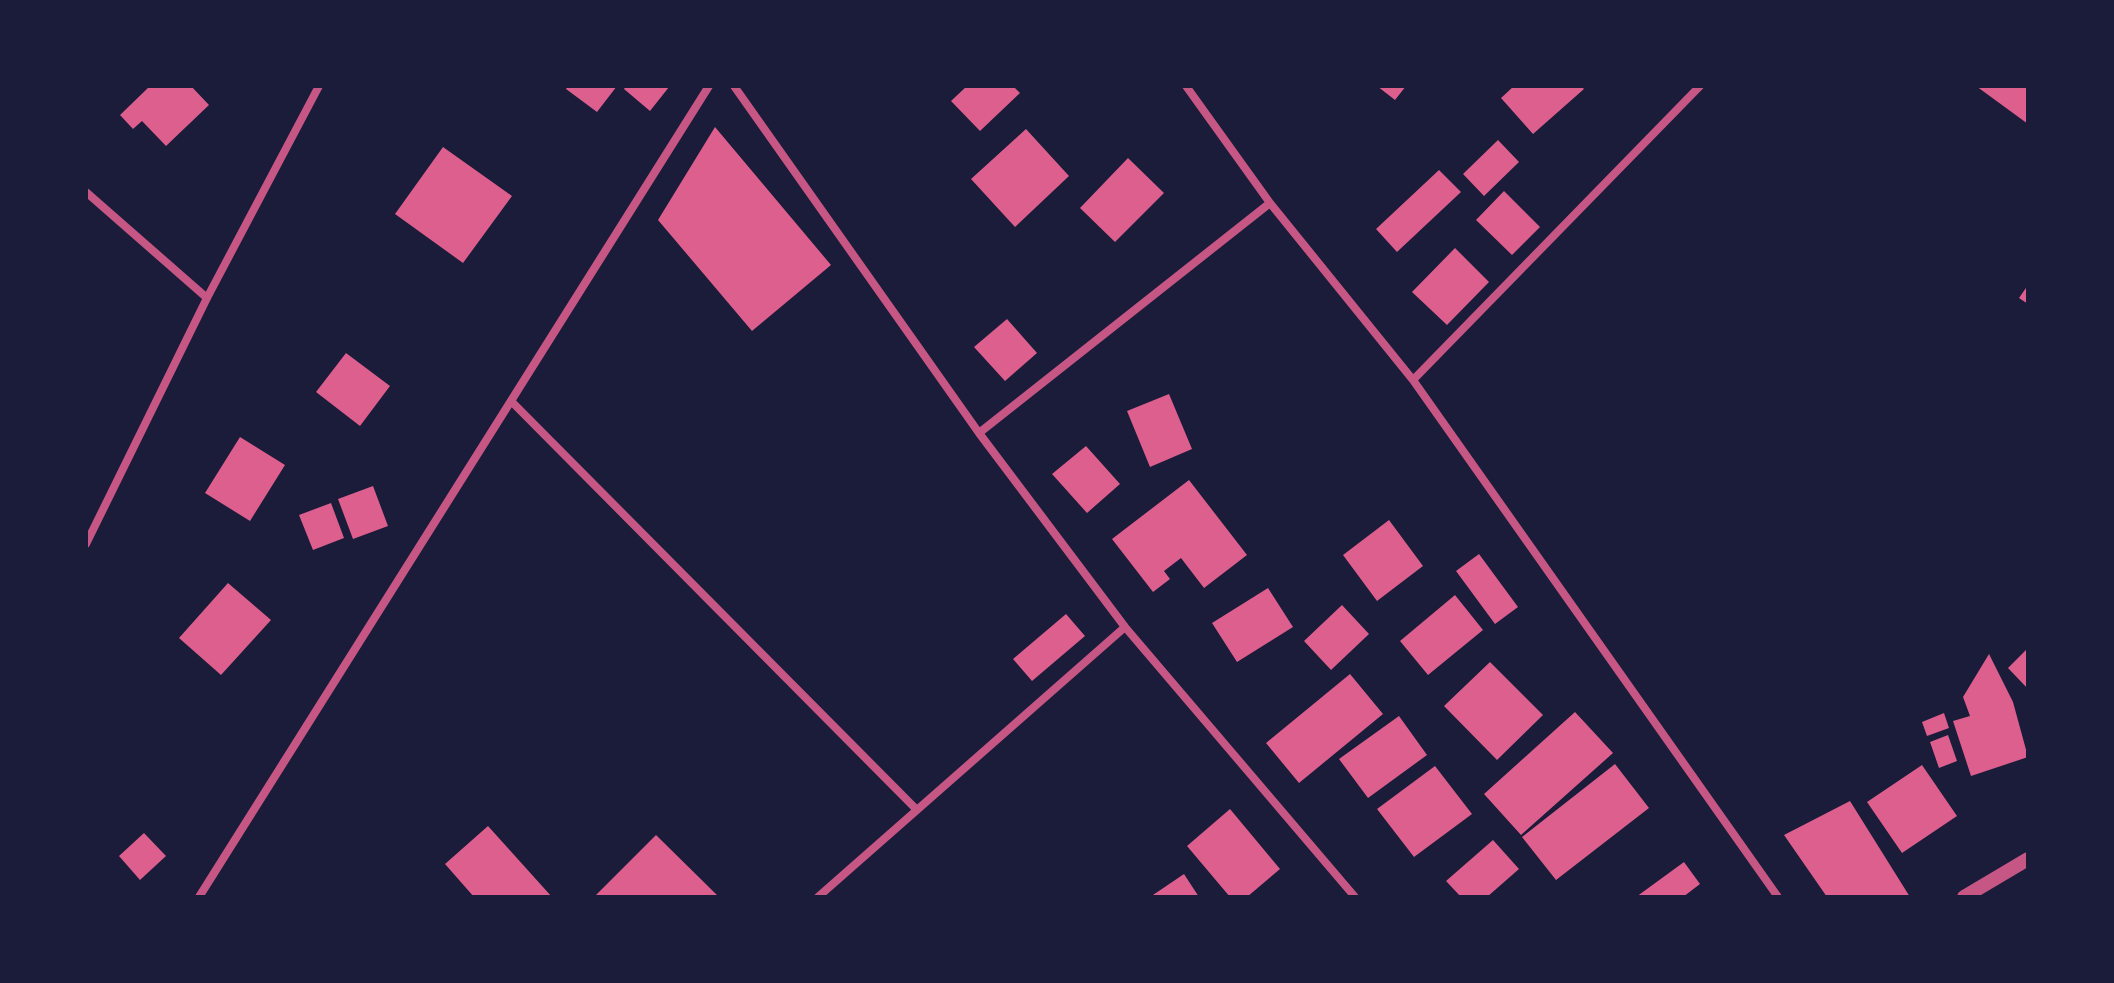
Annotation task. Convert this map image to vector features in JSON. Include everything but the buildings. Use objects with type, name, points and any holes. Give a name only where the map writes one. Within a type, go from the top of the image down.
[{"type":"street","points":[[86,544],[207,298],[319,86]]},
{"type":"street","points":[[199,897],[513,403],[709,86]]},
{"type":"street","points":[[734,86],[979,433],[1125,627],[1355,897]]},
{"type":"street","points":[[1186,86],[1270,203],[1413,380],[1778,897]]},
{"type":"street","points":[[1413,380],[1700,86]]},
{"type":"street","points":[[86,192],[207,298]]},
{"type":"street","points":[[979,433],[1270,203]]},
{"type":"street","points":[[513,403],[917,810]]},
{"type":"street","points":[[818,897],[1125,627]]},
{"type":"street","points":[[1964,897],[2028,859]]}]
